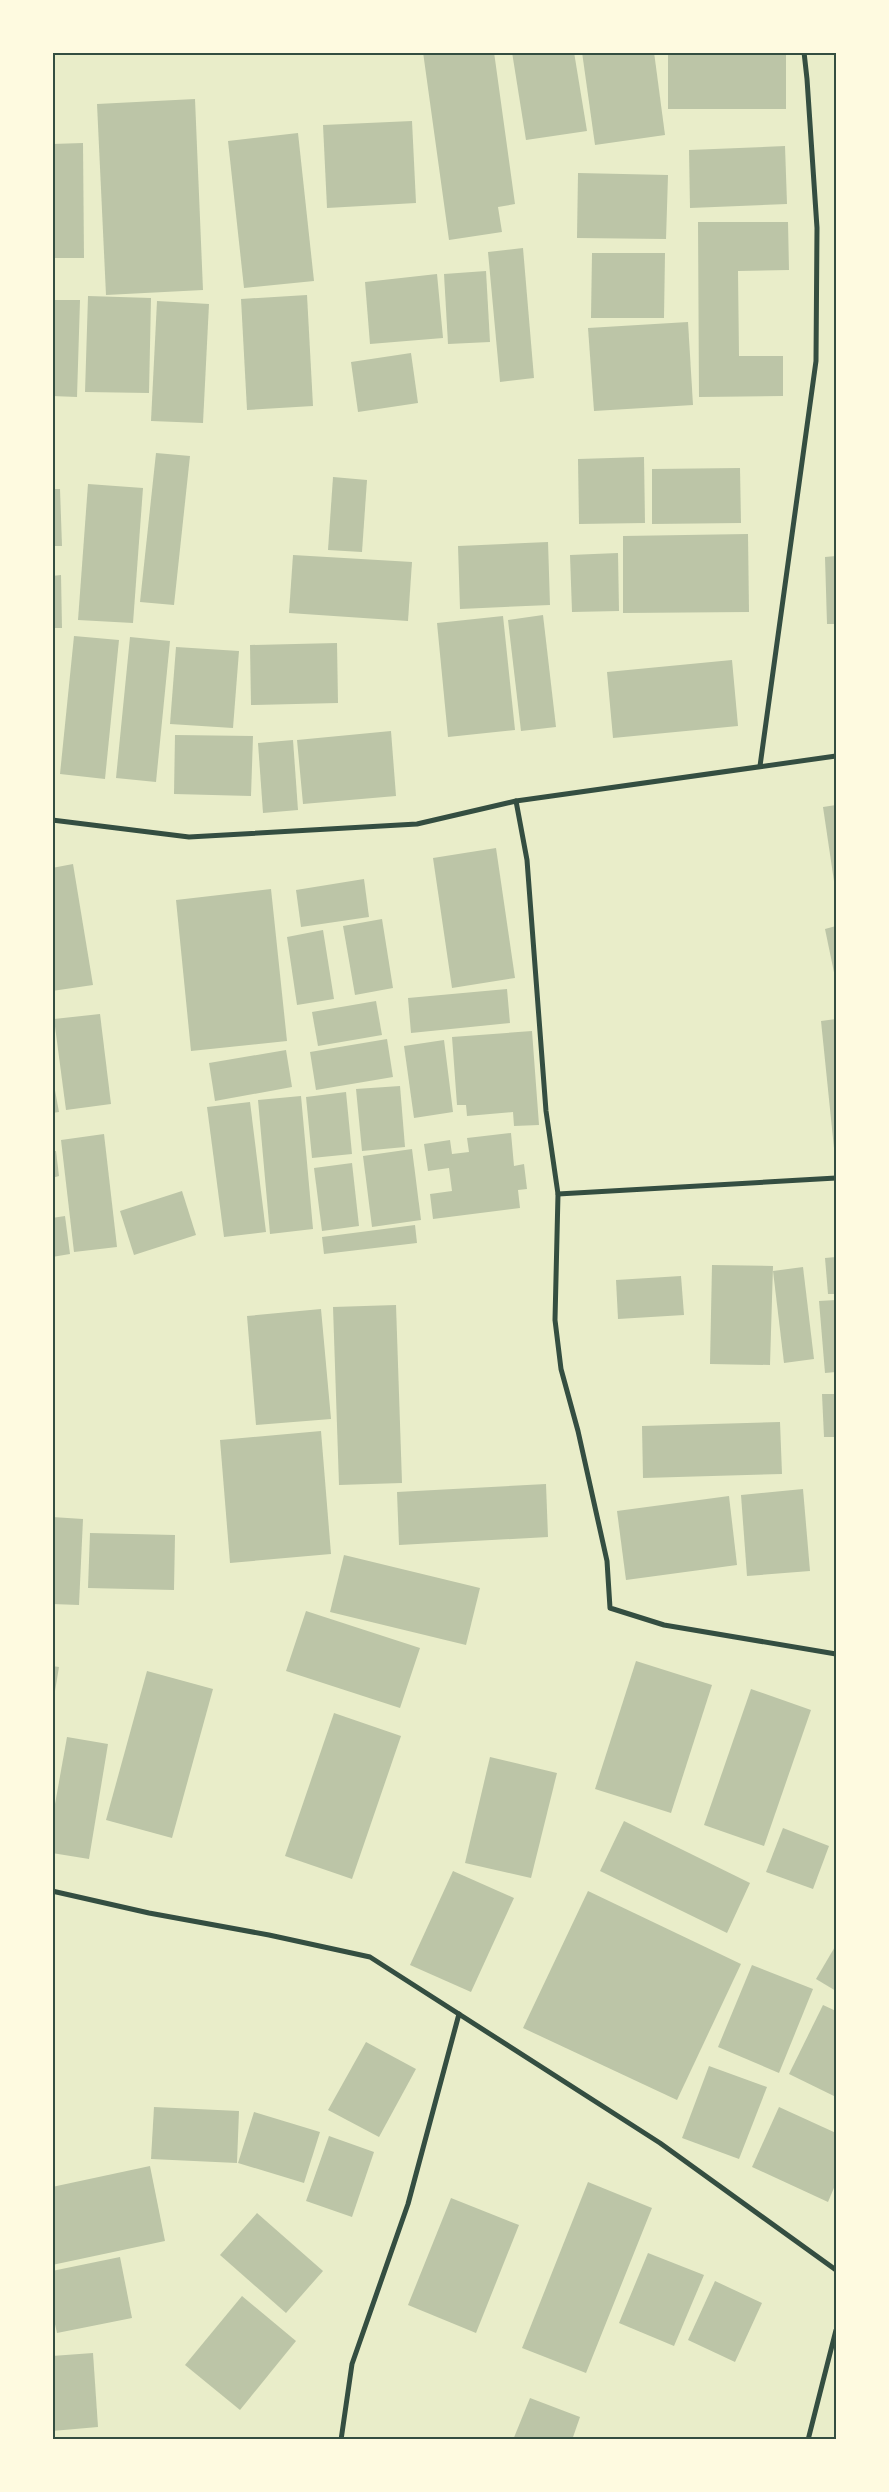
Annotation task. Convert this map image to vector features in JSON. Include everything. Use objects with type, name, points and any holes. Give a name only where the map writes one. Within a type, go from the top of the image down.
[{"type":"street","points":[[760,766],[816,361],[817,228],[808,78],[804,52]]},
{"type":"street","points":[[52,820],[189,837],[417,824],[516,801],[836,756]]},
{"type":"street","points":[[516,801],[527,860],[546,1111],[558,1194],[555,1320],[561,1369],[578,1431],[606,1561],[610,1608],[664,1626],[836,1654]]},
{"type":"street","points":[[558,1194],[836,1178]]},
{"type":"street","points":[[52,1891],[149,1913],[269,1934],[370,1957],[660,2143],[836,2270]]},
{"type":"street","points":[[341,2440],[352,2364],[408,2204],[459,2014]]},
{"type":"street","points":[[808,2440],[836,2330]]},
{"type":"building","points":[[423,52],[494,52],[515,204],[498,207],[502,232],[449,240]]},
{"type":"building","points":[[512,52],[574,52],[587,131],[526,140]]},
{"type":"building","points":[[582,52],[654,52],[665,135],[595,145]]},
{"type":"building","points":[[668,52],[786,52],[786,109],[668,109]]},
{"type":"building","points":[[195,99],[203,290],[106,295],[97,104]]},
{"type":"building","points":[[412,121],[416,203],[327,208],[323,125]]},
{"type":"building","points":[[298,133],[314,281],[244,288],[228,141]]},
{"type":"building","points":[[83,143],[84,258],[52,258],[52,144]]},
{"type":"building","points":[[785,146],[787,204],[690,208],[689,150]]},
{"type":"building","points":[[578,173],[668,175],[666,239],[577,238]]},
{"type":"building","points":[[698,222],[788,222],[789,270],[738,271],[739,356],[783,356],[783,396],[699,397]]},
{"type":"building","points":[[523,248],[534,378],[500,382],[488,252]]},
{"type":"building","points":[[592,253],[665,253],[664,318],[591,318]]},
{"type":"building","points":[[486,271],[490,342],[448,344],[444,274]]},
{"type":"building","points":[[437,274],[443,338],[370,344],[365,282]]},
{"type":"building","points":[[307,295],[313,406],[247,410],[241,299]]},
{"type":"building","points":[[88,296],[151,298],[149,393],[85,392]]},
{"type":"building","points":[[52,300],[80,300],[77,397],[52,396]]},
{"type":"building","points":[[157,301],[209,304],[203,423],[151,421]]},
{"type":"building","points":[[688,322],[693,405],[594,411],[588,328]]},
{"type":"building","points":[[411,353],[418,403],[358,412],[351,362]]},
{"type":"building","points":[[156,453],[190,456],[174,605],[140,602]]},
{"type":"building","points":[[644,457],[645,523],[579,524],[578,459]]},
{"type":"building","points":[[740,468],[741,523],[652,524],[652,469]]},
{"type":"building","points":[[333,477],[367,480],[362,552],[328,550]]},
{"type":"building","points":[[88,484],[143,488],[133,623],[78,620]]},
{"type":"building","points":[[52,489],[60,489],[62,546],[52,546]]},
{"type":"building","points":[[748,534],[749,612],[623,613],[623,536]]},
{"type":"building","points":[[548,542],[550,605],[460,609],[458,546]]},
{"type":"building","points":[[618,553],[619,611],[572,612],[570,555]]},
{"type":"building","points":[[293,555],[412,562],[408,621],[289,613]]},
{"type":"building","points":[[836,556],[836,624],[827,624],[825,557]]},
{"type":"building","points":[[61,575],[62,628],[52,628],[52,576]]},
{"type":"building","points":[[543,615],[556,727],[521,731],[508,620]]},
{"type":"building","points":[[503,616],[515,730],[448,737],[437,623]]},
{"type":"building","points":[[74,636],[119,640],[105,779],[60,774]]},
{"type":"building","points":[[130,637],[170,641],[156,782],[116,778]]},
{"type":"building","points":[[337,643],[338,703],[251,705],[250,645]]},
{"type":"building","points":[[176,647],[239,651],[233,728],[170,724]]},
{"type":"building","points":[[732,660],[738,726],[613,738],[607,672]]},
{"type":"building","points":[[391,731],[396,796],[303,804],[297,740]]},
{"type":"building","points":[[175,735],[253,736],[251,796],[174,794]]},
{"type":"building","points":[[293,740],[298,810],[263,813],[258,743]]},
{"type":"building","points":[[836,805],[836,888],[835,888],[823,807]]},
{"type":"building","points":[[496,848],[515,978],[452,988],[433,858]]},
{"type":"building","points":[[73,864],[93,985],[52,991],[52,868]]},
{"type":"building","points":[[364,879],[369,917],[301,927],[296,890]]},
{"type":"building","points":[[271,889],[287,1041],[191,1051],[176,900]]},
{"type":"building","points":[[382,919],[393,988],[355,995],[343,926]]},
{"type":"building","points":[[836,926],[836,982],[825,929]]},
{"type":"building","points":[[323,930],[334,999],[297,1005],[287,937]]},
{"type":"building","points":[[507,989],[510,1023],[411,1033],[408,998]]},
{"type":"building","points":[[376,1001],[382,1035],[318,1046],[312,1012]]},
{"type":"building","points":[[100,1014],[111,1104],[66,1110],[54,1019]]},
{"type":"building","points":[[836,1019],[836,1158],[835,1158],[821,1021]]},
{"type":"building","points":[[532,1031],[539,1125],[514,1126],[513,1112],[467,1116],[466,1105],[457,1105],[452,1037]]},
{"type":"building","points":[[387,1039],[393,1077],[316,1090],[310,1052]]},
{"type":"building","points":[[444,1040],[453,1112],[414,1118],[404,1046]]},
{"type":"building","points":[[286,1050],[292,1087],[215,1101],[209,1063]]},
{"type":"building","points":[[52,1074],[59,1112],[52,1113]]},
{"type":"building","points":[[400,1086],[405,1147],[362,1151],[356,1089]]},
{"type":"building","points":[[346,1092],[352,1154],[312,1158],[306,1097]]},
{"type":"building","points":[[301,1096],[313,1229],[270,1234],[258,1100]]},
{"type":"building","points":[[250,1102],[266,1232],[224,1237],[207,1107]]},
{"type":"building","points":[[511,1133],[514,1166],[524,1164],[527,1189],[518,1190],[520,1208],[433,1219],[430,1194],[452,1191],[449,1168],[428,1171],[424,1144],[450,1140],[452,1154],[469,1152],[467,1138]]},
{"type":"building","points":[[104,1134],[117,1247],[74,1252],[61,1140]]},
{"type":"building","points":[[412,1149],[421,1220],[372,1227],[363,1156]]},
{"type":"building","points":[[52,1151],[56,1151],[59,1176],[52,1178]]},
{"type":"building","points":[[352,1163],[359,1226],[322,1231],[314,1168]]},
{"type":"building","points":[[182,1191],[196,1235],[134,1255],[120,1211]]},
{"type":"building","points":[[65,1216],[70,1254],[52,1257],[52,1218]]},
{"type":"building","points":[[415,1225],[417,1243],[324,1254],[322,1237]]},
{"type":"building","points":[[836,1257],[836,1294],[828,1294],[825,1258]]},
{"type":"building","points":[[712,1265],[773,1266],[770,1365],[710,1364]]},
{"type":"building","points":[[803,1267],[814,1359],[784,1363],[773,1271]]},
{"type":"building","points":[[681,1276],[684,1315],[618,1319],[616,1280]]},
{"type":"building","points":[[836,1300],[836,1372],[825,1373],[819,1301]]},
{"type":"building","points":[[396,1305],[402,1483],[339,1485],[333,1307]]},
{"type":"building","points":[[321,1309],[331,1419],[256,1425],[247,1316]]},
{"type":"building","points":[[52,1387],[55,1387],[54,1409],[52,1409]]},
{"type":"building","points":[[822,1394],[836,1394],[836,1437],[824,1437]]},
{"type":"building","points":[[780,1422],[782,1474],[643,1478],[642,1426]]},
{"type":"building","points":[[321,1431],[331,1554],[230,1563],[220,1440]]},
{"type":"building","points":[[546,1484],[548,1537],[399,1545],[397,1492]]},
{"type":"building","points":[[803,1489],[810,1571],[747,1576],[741,1495]]},
{"type":"building","points":[[729,1496],[737,1565],[626,1580],[617,1511]]},
{"type":"building","points":[[52,1517],[83,1519],[79,1605],[52,1604]]},
{"type":"building","points":[[90,1533],[175,1535],[174,1590],[88,1588]]},
{"type":"building","points":[[344,1555],[480,1588],[466,1645],[330,1612]]},
{"type":"building","points":[[306,1611],[420,1648],[400,1708],[286,1671]]},
{"type":"building","points":[[636,1661],[712,1685],[671,1813],[595,1789]]},
{"type":"building","points":[[52,1666],[59,1667],[54,1697],[52,1697]]},
{"type":"building","points":[[147,1671],[213,1689],[172,1838],[106,1820]]},
{"type":"building","points":[[751,1689],[811,1710],[764,1846],[704,1825]]},
{"type":"building","points":[[334,1713],[401,1736],[352,1879],[285,1856]]},
{"type":"building","points":[[67,1737],[108,1744],[89,1859],[52,1853],[52,1821]]},
{"type":"building","points":[[490,1757],[557,1773],[531,1878],[465,1863]]},
{"type":"building","points":[[624,1821],[750,1883],[727,1933],[600,1871]]},
{"type":"building","points":[[783,1828],[829,1846],[813,1889],[766,1872]]},
{"type":"building","points":[[453,1871],[514,1898],[471,1992],[410,1965]]},
{"type":"building","points":[[588,1891],[741,1964],[677,2100],[523,2028]]},
{"type":"building","points":[[836,1945],[836,1991],[816,1979]]},
{"type":"building","points":[[752,1965],[813,1989],[779,2073],[718,2047]]},
{"type":"building","points":[[823,2005],[836,2011],[836,2097],[789,2074]]},
{"type":"building","points":[[366,2042],[416,2069],[379,2137],[328,2110]]},
{"type":"building","points":[[709,2066],[767,2087],[739,2159],[682,2138]]},
{"type":"building","points":[[154,2107],[239,2111],[237,2163],[151,2159]]},
{"type":"building","points":[[779,2107],[836,2133],[836,2183],[828,2202],[752,2167]]},
{"type":"building","points":[[254,2112],[320,2132],[304,2183],[238,2163]]},
{"type":"building","points":[[329,2136],[374,2152],[352,2217],[306,2201]]},
{"type":"building","points":[[150,2166],[165,2241],[52,2265],[52,2187]]},
{"type":"building","points":[[588,2182],[652,2208],[586,2373],[522,2348]]},
{"type":"building","points":[[451,2198],[519,2225],[476,2333],[408,2305]]},
{"type":"building","points":[[257,2213],[323,2271],[286,2313],[220,2255]]},
{"type":"building","points":[[648,2253],[704,2275],[674,2346],[619,2323]]},
{"type":"building","points":[[120,2257],[132,2318],[57,2333],[52,2311],[52,2271]]},
{"type":"building","points":[[715,2281],[762,2303],[735,2362],[688,2340]]},
{"type":"building","points":[[242,2296],[296,2341],[240,2410],[185,2365]]},
{"type":"building","points":[[93,2353],[98,2427],[52,2431],[52,2356]]},
{"type":"building","points":[[530,2398],[580,2417],[572,2440],[513,2440]]}]
